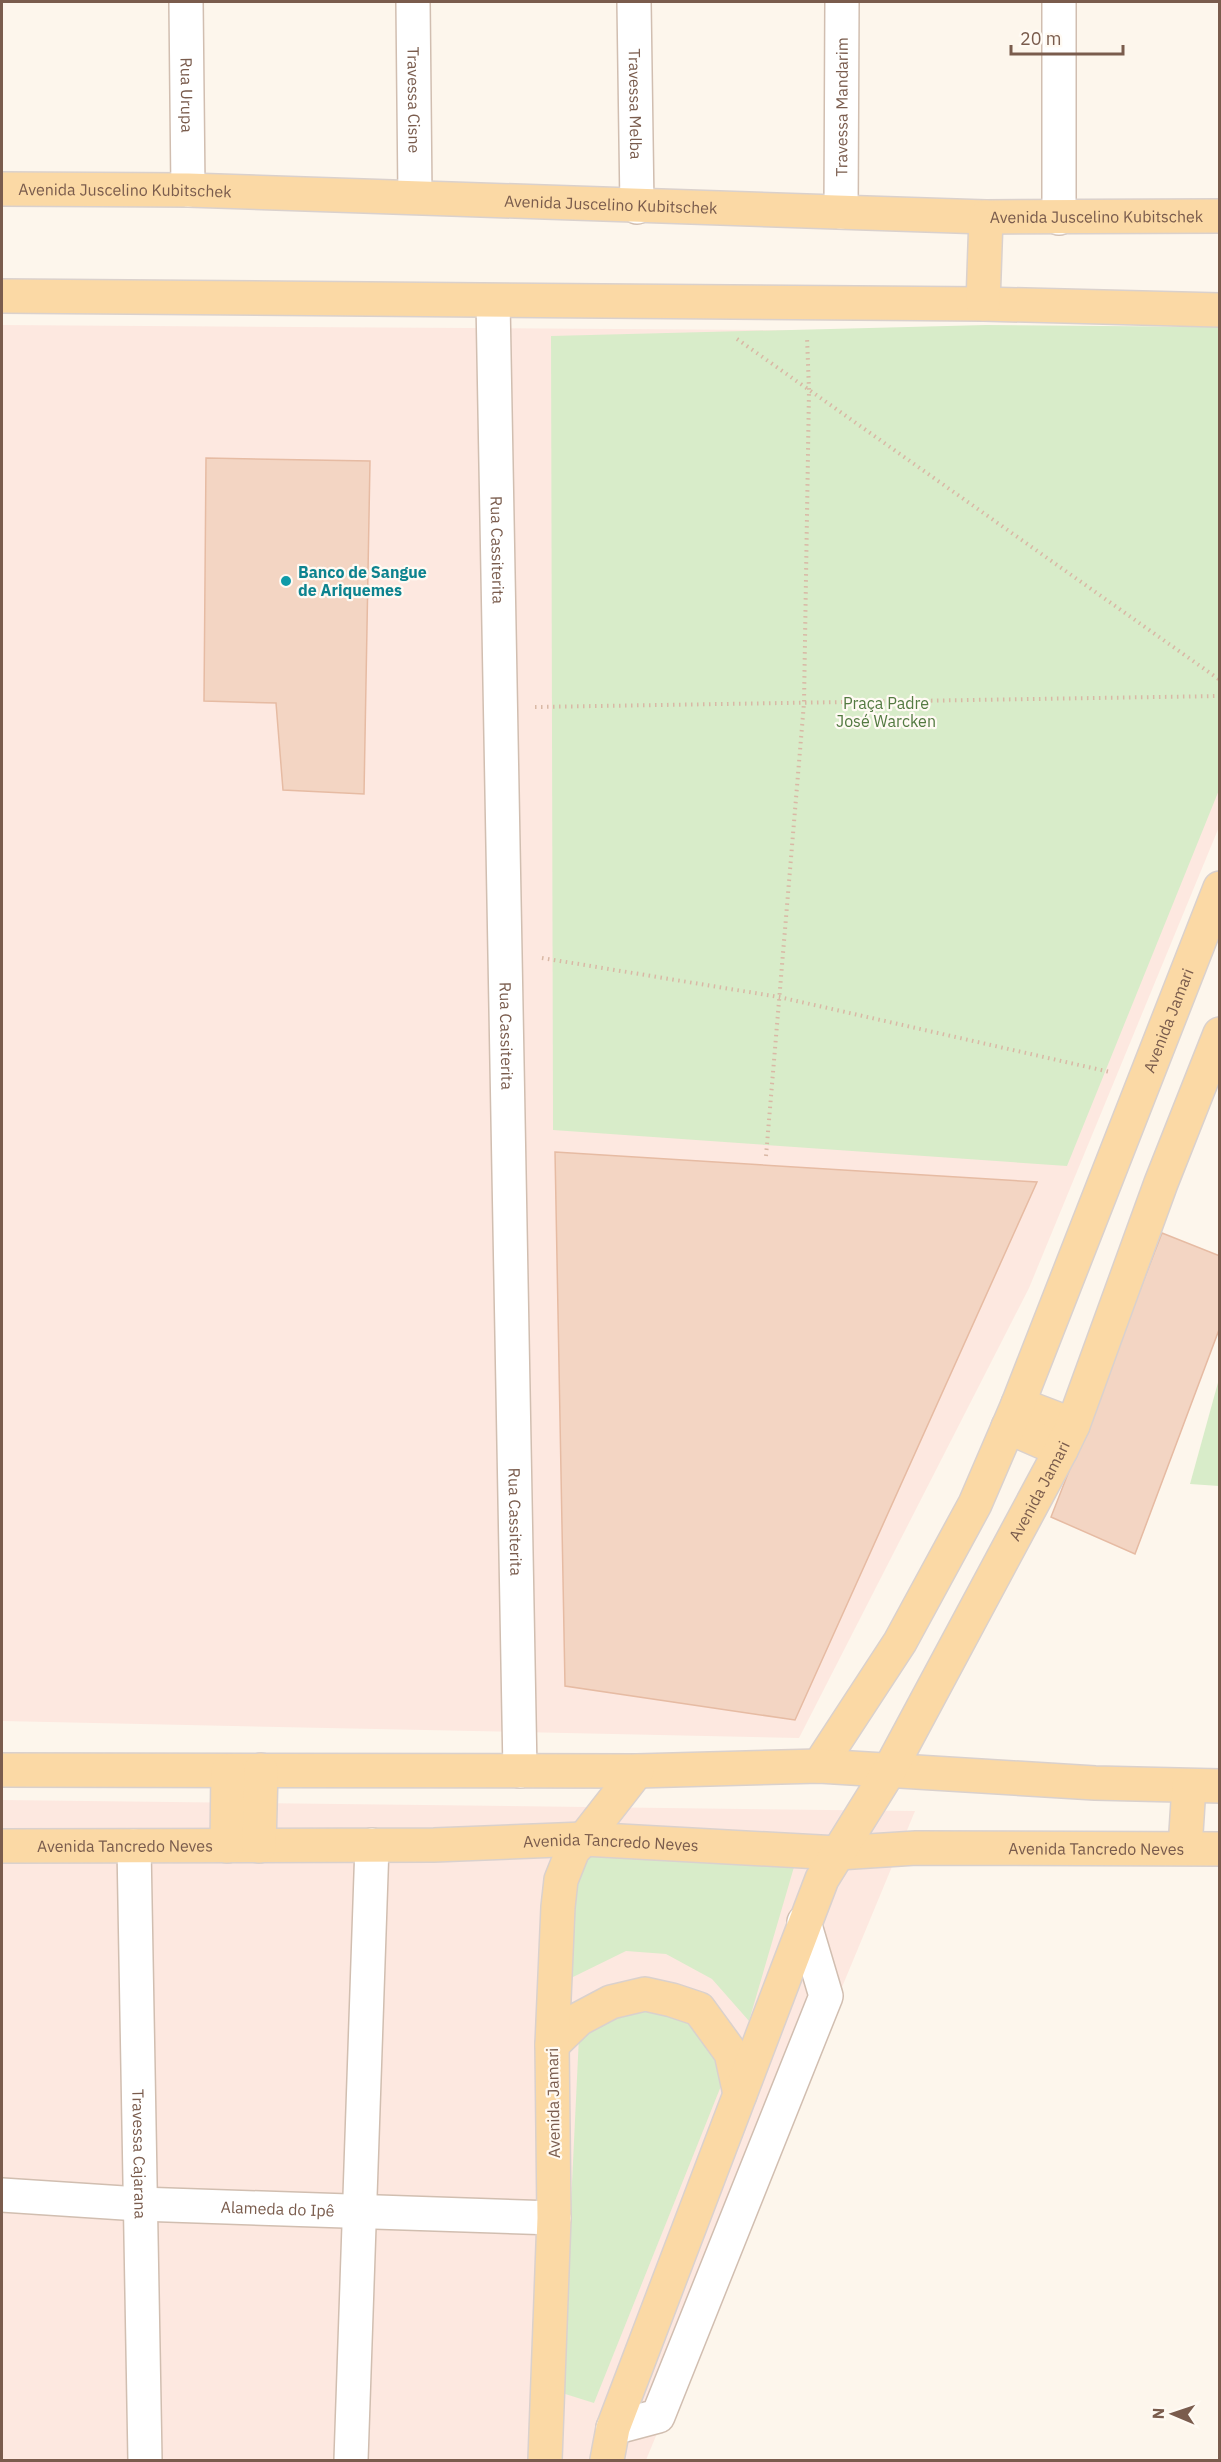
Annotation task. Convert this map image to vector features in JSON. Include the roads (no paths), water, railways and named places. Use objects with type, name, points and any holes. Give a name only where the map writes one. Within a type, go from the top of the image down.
[{"type":"main road","name":"Avenida Juscelino Kubitschek","points":[[2,189],[188,190],[986,217],[1220,216]]},
{"type":"main road","points":[[983,304],[986,217]]},
{"type":"main road","points":[[2,296],[983,304],[1220,310]]},
{"type":"main road","name":"Avenida Jamari","points":[[819,1766],[900,1642],[975,1504],[1013,1415],[1220,888]]},
{"type":"main road","name":"Avenida Jamari","points":[[607,2460],[613,2428],[822,1879],[889,1772],[1067,1438],[1161,1183],[1218,1040]]},
{"type":"main road","points":[[1013,1415],[1067,1438]]},
{"type":"main road","points":[[2,1770],[638,1771],[819,1766],[1095,1783],[1204,1786],[1185,1848]]},
{"type":"main road","points":[[259,1846],[261,1770]]},
{"type":"main road","points":[[227,1846],[228,1771]]},
{"type":"main road","name":"Avenida Jamari","points":[[545,2460],[554,2218],[552,2045],[561,1880],[573,1850],[638,1771]]},
{"type":"main road","name":"Avenida Tancredo Neves","points":[[2,1846],[455,1845],[584,1839],[838,1853],[916,1848],[1220,1849]]},
{"type":"main road","points":[[552,2045],[579,2019],[611,2002],[645,1994],[672,2000],[699,2009],[731,2053],[740,2094]]},
{"type":"street","name":"Rua Urupa","points":[[186,2],[188,190]]},
{"type":"street","name":"Travessa Cisne","points":[[413,2],[415,197]]},
{"type":"street","name":"Travessa Melba","points":[[634,2],[638,207]]},
{"type":"street","name":"Travessa Mandarim","points":[[841,212],[842,2]]},
{"type":"street","points":[[1059,2],[1059,218]]},
{"type":"street","name":"Rua Cassiterita","points":[[493,301],[520,1771]]},
{"type":"street","points":[[351,2460],[372,1845]]},
{"type":"street","name":"Travessa Cajarana","points":[[134,1846],[145,2460]]},
{"type":"street","points":[[613,2428],[658,2416],[826,1996],[804,1922]]},
{"type":"street","name":"Alameda do Ipê","points":[[2,2195],[140,2204],[554,2218]]},
{"type":"place","name":"Banco de Sangue de Ariquemes","points":[[286,581]]},
{"type":"park label","name":"Praça Padre José Warcken","points":[[886,712]]}]
